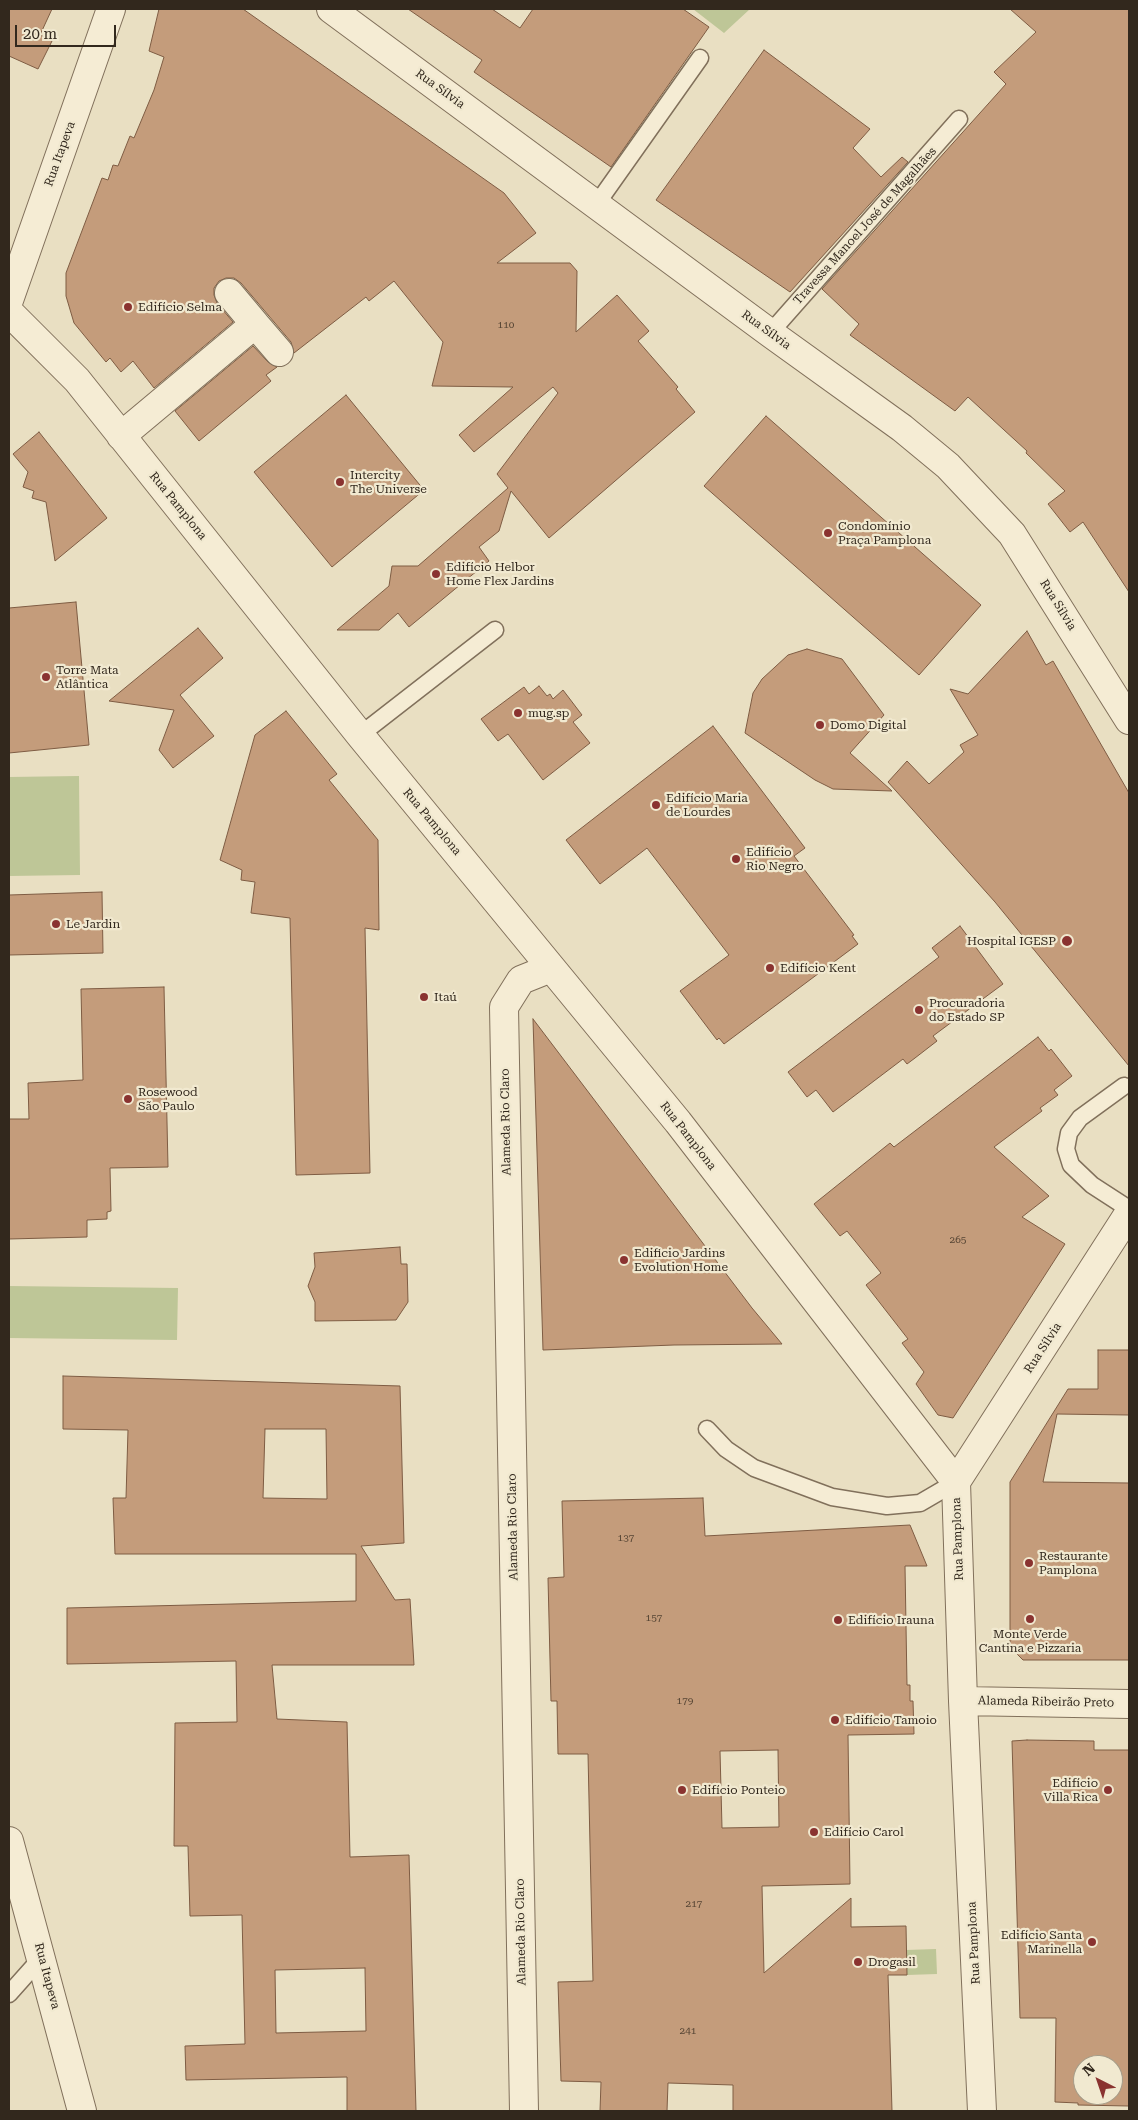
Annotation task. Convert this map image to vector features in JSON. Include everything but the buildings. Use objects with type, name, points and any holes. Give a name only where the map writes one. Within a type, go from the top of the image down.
[{"type":"street","name":"Rua Itapeva","points":[[9,300],[111,9]]},
{"type":"street","name":"Rua Sílvia","points":[[331,9],[770,333],[902,428],[940,459],[1012,534],[1129,720]]},
{"type":"street","points":[[229,293],[279,352]]},
{"type":"street","name":"Rua Pamplona","points":[[9,312],[77,380],[360,735],[678,1122],[956,1482],[963,1701],[982,2111]]},
{"type":"street","points":[[121,436],[255,324]]},
{"type":"street","name":"Alameda Rio Claro","points":[[524,2111],[504,1007],[521,980],[551,968]]},
{"type":"street","name":"Rua Sílvia","points":[[956,1482],[1129,1213]]},
{"type":"street","name":"Alameda Ribeirão Preto","points":[[963,1701],[1129,1704]]},
{"type":"street","name":"Rua Itapeva","points":[[9,1841],[42,1956],[82,2111]]},
{"type":"lane","points":[[596,205],[700,58]]},
{"type":"lane","name":"Travessa Manoel José de Magalhães","points":[[770,333],[959,119]]},
{"type":"lane","points":[[360,735],[495,630]]},
{"type":"lane","points":[[1124,1086],[1080,1118],[1070,1133],[1066,1148],[1071,1165],[1085,1178],[1129,1209]]},
{"type":"lane","points":[[707,1430],[726,1449],[754,1468],[832,1497],[887,1506],[920,1503],[956,1482]]},
{"type":"lane","points":[[9,1994],[42,1956]]},
{"type":"green space","points":[[693,9],[750,9],[724,33]]},
{"type":"green space","points":[[79,776],[80,875],[9,876],[9,777]]},
{"type":"green space","points":[[9,1286],[178,1288],[177,1340],[9,1338]]},
{"type":"green space","points":[[936,1949],[937,1974],[907,1975],[906,1950]]},
{"type":"place","name":"Edifício Selma","points":[[128,307]]},
{"type":"place","name":"Intercity The Universe","points":[[340,482]]},
{"type":"place","name":"Condomínio Praça Pamplona","points":[[828,533]]},
{"type":"place","name":"Edifício Helbor Home Flex Jardins","points":[[436,574]]},
{"type":"place","name":"Torre Mata Atlântica","points":[[46,677]]},
{"type":"place","name":"mug.sp","points":[[518,713]]},
{"type":"place","name":"Domo Digital","points":[[820,725]]},
{"type":"place","name":"Edifício Maria de Lourdes","points":[[656,805]]},
{"type":"place","name":"Edifício Rio Negro","points":[[736,859]]},
{"type":"place","name":"Le Jardin","points":[[56,924]]},
{"type":"place","name":"Hospital IGESP","points":[[1067,941]]},
{"type":"place","name":"Edifício Kent","points":[[770,968]]},
{"type":"place","name":"Itaú","points":[[424,997]]},
{"type":"place","name":"Procuradoria do Estado SP","points":[[919,1010]]},
{"type":"place","name":"Rosewood São Paulo","points":[[128,1099]]},
{"type":"place","name":"Edificio Jardins Evolution Home","points":[[624,1260]]},
{"type":"place","name":"Restaurante Pamplona","points":[[1029,1563]]},
{"type":"place","name":"Monte Verde Cantina e Pizzaria","points":[[1030,1619]]},
{"type":"place","name":"Edifício Irauna","points":[[838,1620]]},
{"type":"place","name":"Edifício Tamoio","points":[[835,1720]]},
{"type":"place","name":"Edifício Ponteio","points":[[682,1790]]},
{"type":"place","name":"Edifício Villa Rica","points":[[1108,1790]]},
{"type":"place","name":"Edifício Carol","points":[[814,1832]]},
{"type":"place","name":"Edifício Santa Marinella","points":[[1092,1942]]},
{"type":"place","name":"Drogasil","points":[[858,1962]]}]
